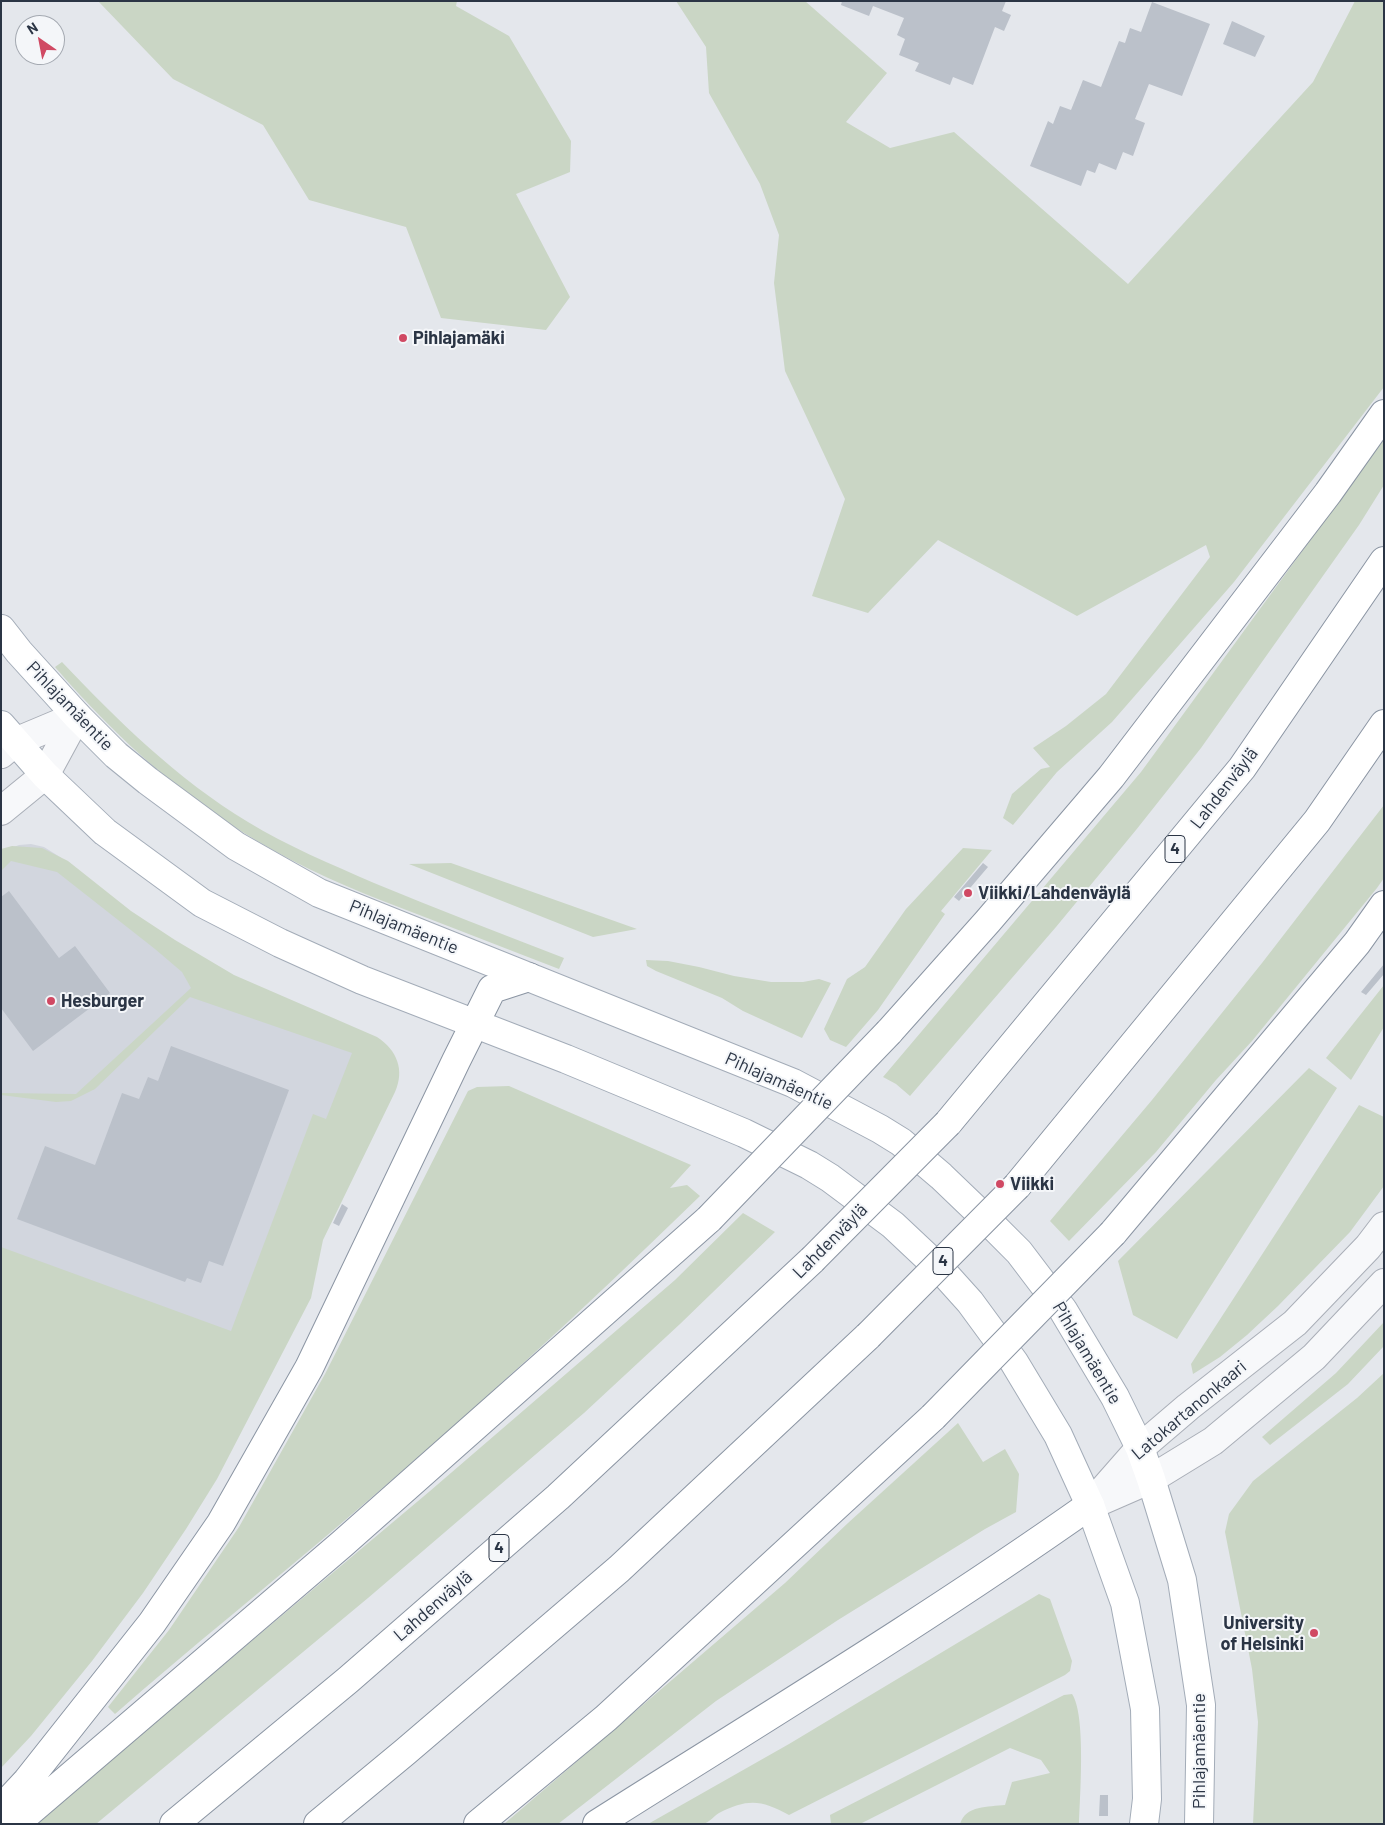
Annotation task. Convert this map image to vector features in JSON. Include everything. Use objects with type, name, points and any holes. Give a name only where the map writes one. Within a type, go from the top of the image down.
[{"type":"main road","points":[[15,1824],[342,1544],[709,1219],[889,1032],[988,921],[1111,777],[1328,493],[1384,414]]},
{"type":"main road","name":"Lahdenväylä","points":[[174,1824],[348,1680],[558,1497],[812,1260],[948,1123],[1242,768],[1384,561]]},
{"type":"main road","name":"Pihlajamäentie","points":[[1,629],[19,652],[77,716],[116,755],[236,846],[319,893],[793,1084],[880,1129],[901,1142],[941,1176],[990,1223],[1019,1252],[1063,1310],[1115,1397],[1140,1448],[1151,1479],[1182,1580],[1201,1704],[1199,1824]]},
{"type":"main road","name":"4","points":[[318,1824],[413,1746],[619,1569],[868,1336],[1017,1186],[1317,821],[1384,724]]},
{"type":"main road","points":[[6,740],[105,832],[202,903],[298,952],[362,980],[566,1059],[744,1133],[809,1165],[830,1178],[893,1225],[943,1272],[970,1302],[1014,1362],[1058,1435],[1090,1505],[1125,1603],[1145,1709],[1147,1799],[1144,1824]]},
{"type":"main road","points":[[478,1824],[606,1718],[933,1417],[1113,1233],[1357,943],[1384,905]]},
{"type":"main road","points":[[1,1809],[28,1781],[152,1623],[221,1523],[309,1368],[492,989],[529,977]]},
{"type":"main road","points":[[597,1824],[923,1619],[1006,1565],[1090,1505]]},
{"type":"street","points":[[6,740],[77,716]]},
{"type":"street","points":[[1,811],[45,775],[77,716]]},
{"type":"street","name":"Latokartanonkaari","points":[[1090,1505],[1140,1448],[1188,1407],[1295,1323],[1368,1247],[1384,1226]]},
{"type":"street","name":"Latokartanonkaari","points":[[1090,1505],[1151,1479],[1213,1441],[1306,1363],[1384,1283]]},
{"type":"shaded area","points":[[31,844],[44,847],[60,857],[118,906],[168,941],[379,1058],[234,1356],[1,1269],[1,852],[19,845]]},
{"type":"green space","points":[[98,1],[457,1],[456,6],[509,36],[571,141],[570,172],[516,194],[570,297],[546,330],[441,318],[406,227],[309,200],[263,125],[173,79]]},
{"type":"green space","points":[[676,1],[805,1],[887,73],[846,122],[890,148],[954,132],[1128,284],[1313,82],[1355,1],[1384,1],[1384,387],[1234,582],[1112,722],[1057,772],[1013,825],[1003,818],[1012,794],[1041,769],[1050,767],[1033,748],[1066,726],[1106,694],[1210,557],[1206,545],[1077,616],[938,540],[868,613],[812,596],[845,499],[785,371],[774,283],[779,235],[760,184],[709,93],[706,47]]},
{"type":"green space","points":[[1384,439],[1384,485],[1359,525],[1201,748],[1056,927],[910,1096],[896,1084],[883,1077],[1141,772]]},
{"type":"green space","points":[[62,662],[149,748],[197,787],[248,822],[294,847],[374,883],[564,958],[559,969],[346,886],[291,860],[241,831],[183,790],[130,745],[55,667]]},
{"type":"green space","points":[[1384,805],[1384,878],[1377,888],[1252,1041],[1216,1080],[1156,1152],[1069,1241],[1050,1221],[1152,1100],[1262,963]]},
{"type":"green space","points":[[12,846],[42,848],[68,861],[131,911],[234,975],[377,1037],[394,1054],[399,1068],[399,1076],[395,1092],[323,1240],[311,1298],[217,1479],[143,1593],[92,1661],[31,1736],[1,1768],[1,1247],[231,1331],[313,1114],[326,1119],[352,1053],[190,997],[95,1089],[71,1101],[56,1102],[1,1095],[1,1093],[76,1094],[191,988],[182,972],[57,872],[11,861],[1,871],[1,849]]},
{"type":"green space","points":[[963,848],[992,850],[941,911],[945,914],[878,1010],[846,1047],[830,1040],[824,1029],[847,979],[865,967],[906,909]]},
{"type":"green space","points":[[451,863],[637,929],[593,937],[409,864]]},
{"type":"green space","points":[[646,960],[668,961],[734,976],[771,982],[803,982],[819,979],[831,983],[802,1038],[743,1011],[722,998],[656,971],[647,966]]},
{"type":"green space","points":[[1384,985],[1384,1027],[1351,1080],[1326,1058]]},
{"type":"green space","points":[[1309,1068],[1337,1088],[1177,1339],[1133,1315],[1118,1261]]},
{"type":"green space","points":[[509,1086],[691,1165],[670,1188],[687,1185],[700,1196],[569,1321],[435,1442],[115,1714],[108,1707],[169,1630],[239,1527],[325,1374],[468,1091],[477,1087]]},
{"type":"green space","points":[[1359,1105],[1384,1117],[1384,1186],[1350,1232],[1278,1306],[1220,1357],[1193,1374],[1191,1364]]},
{"type":"green space","points":[[743,1213],[775,1232],[584,1413],[368,1598],[96,1824],[34,1824],[430,1491],[675,1280]]},
{"type":"green space","points":[[1384,1322],[1384,1346],[1348,1384],[1270,1445],[1262,1437],[1336,1373]]},
{"type":"green space","name":"University of Helsinki","points":[[1384,1373],[1384,1824],[1253,1824],[1258,1722],[1252,1669],[1225,1532],[1229,1514],[1253,1481],[1357,1398]]},
{"type":"green space","points":[[958,1423],[983,1462],[1005,1449],[1019,1474],[1016,1512],[985,1529],[838,1620],[716,1701],[558,1824],[504,1824],[785,1583]]},
{"type":"green space","points":[[1039,1594],[1050,1599],[1072,1661],[1070,1671],[1065,1675],[789,1815],[771,1806],[747,1803],[729,1808],[703,1824],[648,1824],[789,1744]]},
{"type":"green space","points":[[1072,1694],[1076,1704],[1081,1737],[1079,1824],[960,1824],[967,1813],[972,1810],[1005,1805],[1012,1782],[1050,1773],[1041,1760],[1010,1748],[860,1824],[831,1824],[830,1815],[1064,1695]]},
{"type":"building","points":[[842,1],[1006,1],[1002,11],[1011,15],[1004,31],[995,27],[973,85],[953,77],[950,85],[915,71],[919,63],[899,55],[905,39],[897,35],[904,18],[873,6],[869,16],[841,5]]},
{"type":"building","points":[[1152,2],[1210,24],[1182,96],[1149,84],[1135,119],[1145,123],[1133,156],[1123,152],[1116,170],[1099,163],[1095,173],[1087,170],[1081,186],[1030,166],[1048,121],[1053,124],[1060,106],[1071,110],[1083,80],[1101,87],[1119,41],[1125,43],[1130,28],[1141,32]]},
{"type":"building","points":[[1232,21],[1265,36],[1255,57],[1223,44]]},
{"type":"building","points":[[983,863],[988,867],[959,901],[954,897]]},
{"type":"building","points":[[9,891],[59,958],[75,946],[110,993],[33,1051],[1,1008],[1,897]]},
{"type":"building","points":[[1384,964],[1384,974],[1366,995],[1361,992]]},
{"type":"building","points":[[171,1046],[289,1090],[223,1266],[209,1261],[201,1283],[187,1278],[185,1282],[17,1219],[45,1146],[95,1165],[122,1093],[139,1099],[148,1077],[158,1081]]},
{"type":"building","points":[[342,1204],[348,1208],[339,1226],[333,1223]]},
{"type":"building","points":[[1100,1795],[1108,1795],[1108,1816],[1099,1816]]},
{"type":"place","name":"Pihlajamäki","points":[[403,338]]},
{"type":"place","name":"Viikki/Lahdenväylä","points":[[968,893]]},
{"type":"place","name":"Hesburger","points":[[51,1001]]},
{"type":"place","name":"Viikki","points":[[1000,1184]]},
{"type":"place","name":"University of Helsinki","points":[[1314,1633]]}]
